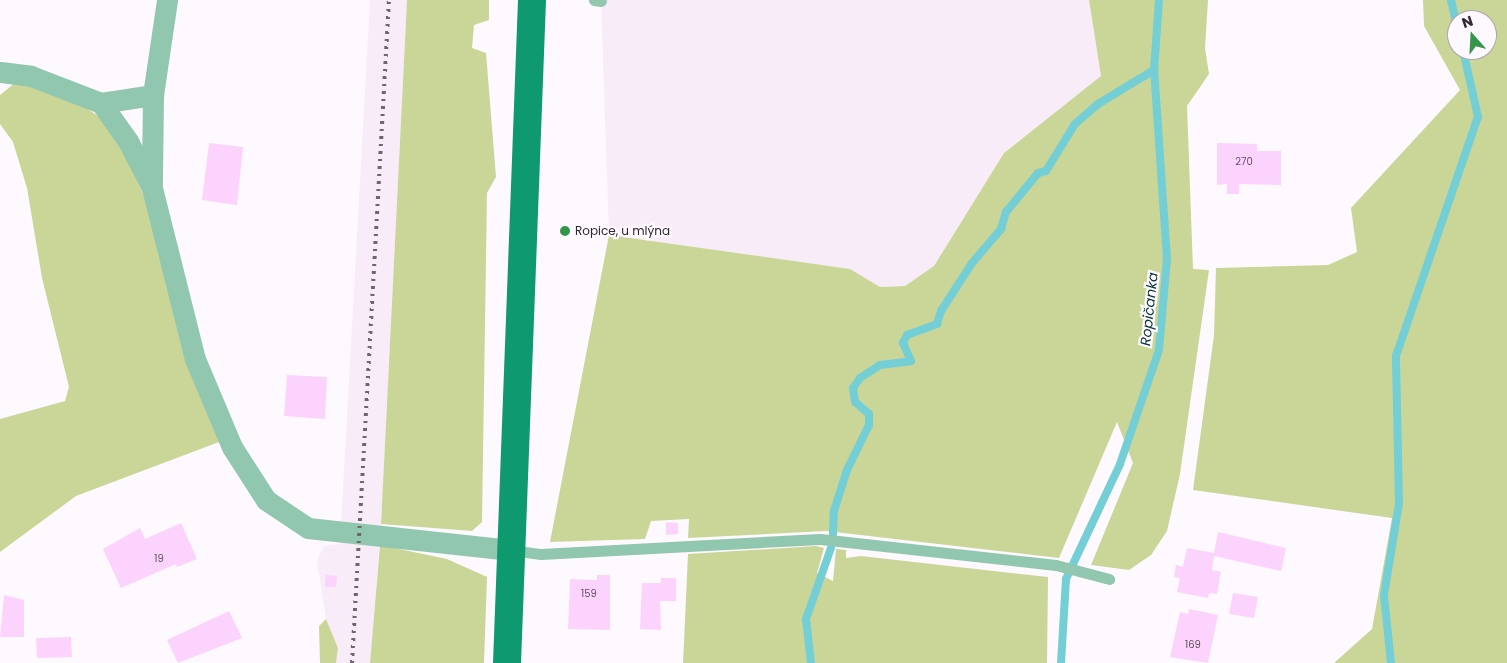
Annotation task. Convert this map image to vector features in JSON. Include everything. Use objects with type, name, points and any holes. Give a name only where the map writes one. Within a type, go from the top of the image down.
[{"type":"main road","points":[[507,663],[532,0]]},
{"type":"street","points":[[152,188],[153,95],[167,0]]},
{"type":"street","points":[[0,72],[31,76],[101,104],[153,95]]},
{"type":"street","points":[[101,104],[128,141],[152,188],[195,359],[232,447],[266,500],[308,528],[511,550]]},
{"type":"lane","points":[[511,550],[541,554],[820,539],[1056,565],[1109,579]]},
{"type":"shaded area","points":[[370,0],[407,0],[381,524],[370,663],[336,663],[338,648],[326,619],[317,561],[324,546],[340,544]]},
{"type":"shaded area","points":[[601,0],[1089,0],[1101,76],[1004,153],[934,266],[905,286],[880,287],[849,269],[609,235]]},
{"type":"green space","points":[[407,0],[489,0],[489,20],[474,25],[472,48],[486,53],[496,177],[487,193],[482,522],[472,531],[381,524]]},
{"type":"green space","points":[[1089,0],[1208,0],[1205,48],[1209,74],[1187,106],[1193,269],[1209,270],[1180,474],[1167,531],[1151,555],[1129,570],[1091,565],[1133,463],[1117,422],[1059,558],[826,531],[688,538],[689,519],[651,521],[645,539],[550,542],[609,235],[850,269],[880,287],[905,286],[934,266],[1004,153],[1101,76]]},
{"type":"green space","points":[[1423,0],[1507,0],[1507,663],[1334,663],[1372,629],[1392,518],[1193,490],[1214,335],[1216,268],[1328,265],[1357,252],[1351,208],[1460,90],[1424,26]]},
{"type":"green space","points":[[16,82],[72,99],[103,119],[117,137],[144,196],[219,442],[76,496],[0,552],[0,419],[65,401],[69,387],[42,278],[27,188],[13,142],[0,124],[0,95]]},
{"type":"green space","points":[[380,545],[447,559],[487,577],[484,663],[370,663]]},
{"type":"green space","points":[[816,546],[824,548],[817,573],[833,581],[836,549],[846,550],[846,558],[861,556],[1048,577],[1047,663],[683,663],[688,554]]},
{"type":"green space","points":[[326,619],[338,648],[336,663],[320,663],[319,626]]},
{"type":"building","points":[[209,143],[243,147],[237,205],[202,200]]},
{"type":"building","points":[[1217,143],[1257,144],[1257,151],[1281,151],[1281,185],[1239,184],[1239,194],[1227,194],[1227,184],[1217,185]]},
{"type":"building","points":[[287,375],[327,377],[325,419],[284,416]]},
{"type":"building","points":[[666,522],[678,523],[678,534],[666,535]]},
{"type":"building","points":[[181,523],[197,559],[177,567],[176,564],[121,588],[103,549],[140,528],[145,539]]},
{"type":"building","points":[[1218,532],[1286,548],[1281,571],[1214,556],[1212,570],[1221,572],[1217,594],[1209,593],[1208,598],[1177,592],[1180,578],[1174,577],[1176,565],[1183,567],[1187,548],[1214,553]]},
{"type":"building","points":[[326,575],[337,576],[336,587],[325,587]]},
{"type":"building","points":[[597,575],[610,575],[610,630],[568,629],[570,579],[597,580]]},
{"type":"building","points":[[661,578],[676,578],[676,601],[660,601],[661,630],[640,629],[642,583],[661,583]]},
{"type":"building","points":[[1233,593],[1258,597],[1254,618],[1229,614]]},
{"type":"building","points":[[4,595],[24,600],[24,637],[0,637]]},
{"type":"building","points":[[1189,609],[1218,615],[1208,663],[1170,657],[1180,612],[1188,614]]},
{"type":"building","points":[[229,611],[242,638],[178,663],[167,640]]},
{"type":"building","points":[[71,637],[72,657],[37,658],[36,638]]},
{"type":"waterway","name":"Ropičanka","points":[[1061,663],[1066,579],[1120,464],[1159,350],[1167,259],[1154,70],[1159,0]]},
{"type":"waterway","points":[[1451,0],[1453,10]]},
{"type":"waterway","points":[[1391,663],[1384,595],[1399,503],[1396,356],[1478,117],[1465,60]]},
{"type":"waterway","points":[[833,534],[834,511],[847,470],[869,425],[869,414],[855,402],[853,388],[860,378],[880,365],[911,361],[903,343],[907,335],[937,324],[941,311],[972,263],[1001,229],[1006,212],[1038,173],[1046,171],[1075,124],[1098,104],[1154,70]]},
{"type":"waterway","points":[[811,663],[806,619],[831,548]]},
{"type":"railway","points":[[352,663],[389,0]]},
{"type":"place","name":"Ropice, u mlýna","points":[[565,231]]}]
